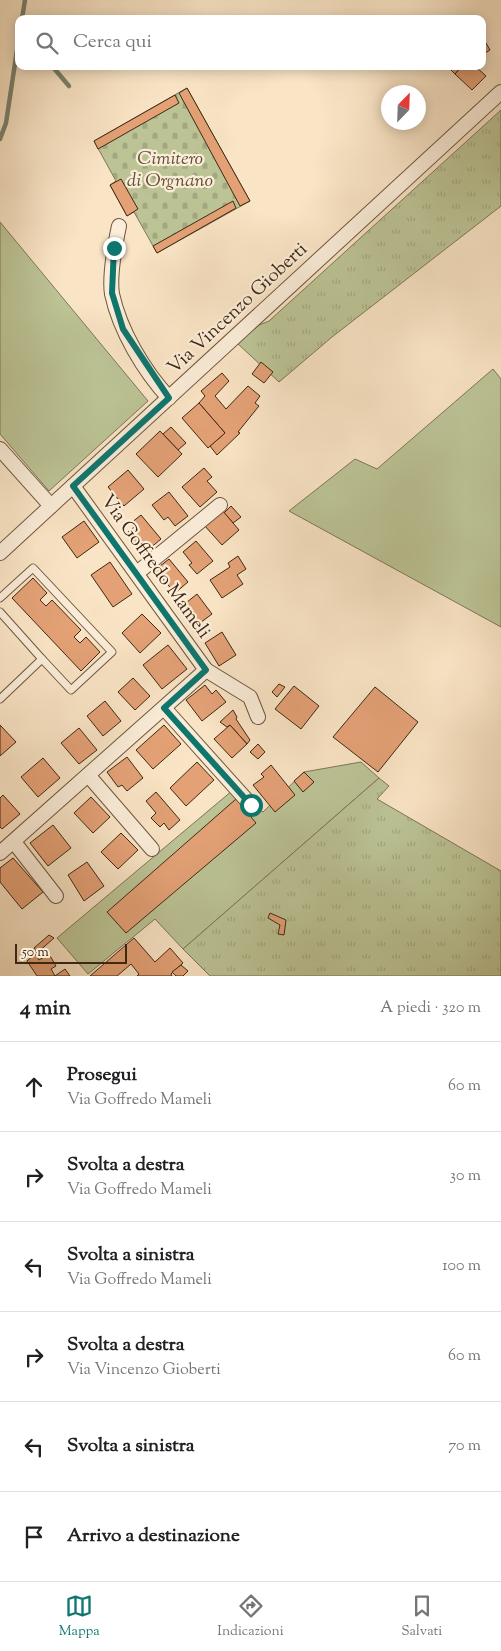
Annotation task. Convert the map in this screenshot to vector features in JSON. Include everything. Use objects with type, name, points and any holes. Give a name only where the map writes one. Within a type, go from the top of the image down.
[{"type":"street","name":"Via Vincenzo Gioberti","points":[[0,553],[501,92]]},
{"type":"street","points":[[119,226],[114,248],[112,293],[123,329],[169,398]]},
{"type":"street","points":[[0,449],[51,506]]},
{"type":"street","name":"Via Goffredo Mameli","points":[[73,486],[206,670],[250,697],[258,717]]},
{"type":"street","points":[[137,573],[220,505]]},
{"type":"street","points":[[0,853],[206,670]]},
{"type":"street","points":[[164,708],[251,805]]},
{"type":"street","points":[[88,775],[152,849]]},
{"type":"street","points":[[14,842],[56,896]]},
{"type":"lane","points":[[0,598],[32,568],[112,652],[71,690],[0,612]]},
{"type":"lane","points":[[0,699],[42,659]]},
{"type":"green space","name":"Cimitero di Orgnano","points":[[187,88],[250,201],[157,253],[134,212],[127,216],[110,185],[116,181],[94,141]]},
{"type":"green space","points":[[501,110],[501,206],[332,337],[279,382],[237,343],[259,325],[269,321]]},
{"type":"green space","points":[[0,222],[148,401],[49,491],[0,434]]},
{"type":"green space","points":[[493,369],[501,379],[501,627],[289,511],[355,459],[377,469]]},
{"type":"green space","points":[[361,762],[379,778],[183,949],[155,919],[88,974],[57,938],[233,790],[263,812],[304,772]]},
{"type":"green space","points":[[379,778],[389,786],[377,799],[501,871],[501,976],[210,976],[183,949]]},
{"type":"building","points":[[486,43],[490,50],[486,52]]},
{"type":"building","points":[[458,70],[479,70],[486,76],[472,90],[455,74]]},
{"type":"building","points":[[187,88],[250,201],[240,206],[179,93]]},
{"type":"building","points":[[175,95],[179,103],[98,149],[94,141]]},
{"type":"building","points":[[121,179],[138,209],[127,216],[110,185]]},
{"type":"building","points":[[233,201],[236,208],[157,253],[153,246]]},
{"type":"building","points":[[261,362],[273,372],[264,383],[252,374]]},
{"type":"building","points":[[222,373],[229,381],[215,396],[226,409],[248,386],[260,396],[255,403],[259,406],[238,432],[240,433],[217,455],[210,446],[225,433],[199,403],[205,396],[201,391]]},
{"type":"building","points":[[199,403],[225,433],[208,448],[182,418]]},
{"type":"building","points":[[171,427],[186,443],[178,450],[163,434]]},
{"type":"building","points":[[160,431],[182,454],[158,477],[136,454]]},
{"type":"building","points":[[204,468],[212,477],[207,481],[217,492],[200,507],[182,487]]},
{"type":"building","points":[[128,470],[144,489],[124,506],[108,487]]},
{"type":"building","points":[[169,492],[188,516],[175,526],[168,517],[164,520],[152,505]]},
{"type":"building","points":[[231,506],[241,517],[233,523],[224,513]]},
{"type":"building","points":[[222,510],[239,530],[222,545],[204,525]]},
{"type":"building","points":[[141,515],[161,539],[142,555],[126,534],[134,527],[131,523]]},
{"type":"building","points":[[84,521],[99,542],[77,558],[62,537]]},
{"type":"building","points":[[196,541],[213,561],[197,574],[189,565],[192,563],[183,552]]},
{"type":"building","points":[[238,556],[246,569],[237,575],[243,584],[222,598],[210,580],[230,567],[228,563]]},
{"type":"building","points":[[169,559],[188,582],[175,593],[155,570]]},
{"type":"building","points":[[110,562],[132,594],[113,607],[91,575]]},
{"type":"building","points":[[33,578],[47,593],[40,600],[46,606],[52,600],[81,630],[74,637],[80,643],[86,637],[100,652],[81,671],[12,598]]},
{"type":"building","points":[[197,594],[212,614],[196,626],[181,607]]},
{"type":"building","points":[[142,614],[161,633],[140,653],[122,633]]},
{"type":"building","points":[[222,632],[236,655],[219,666],[205,643]]},
{"type":"building","points":[[168,645],[187,669],[162,689],[143,665]]},
{"type":"building","points":[[133,678],[150,696],[135,710],[118,692]]},
{"type":"building","points":[[279,684],[285,687],[277,697],[272,692]]},
{"type":"building","points":[[205,685],[212,694],[216,690],[226,702],[202,721],[186,700]]},
{"type":"building","points":[[294,686],[319,706],[301,729],[275,709]]},
{"type":"building","points":[[375,687],[418,722],[378,772],[333,737]]},
{"type":"building","points":[[105,701],[121,721],[103,736],[87,716]]},
{"type":"building","points":[[233,710],[237,717],[236,719],[250,740],[247,744],[230,725],[227,727],[220,722]]},
{"type":"building","points":[[0,725],[16,742],[0,756]]},
{"type":"building","points":[[164,725],[181,744],[153,769],[136,750]]},
{"type":"building","points":[[230,725],[247,744],[232,758],[214,739]]},
{"type":"building","points":[[79,728],[97,750],[79,764],[61,743]]},
{"type":"building","points":[[258,744],[265,752],[258,759],[250,752]]},
{"type":"building","points":[[127,757],[143,778],[127,791],[122,785],[118,787],[107,772]]},
{"type":"building","points":[[43,758],[60,778],[38,797],[21,777]]},
{"type":"building","points":[[197,762],[214,780],[186,806],[170,788]]},
{"type":"building","points":[[271,765],[295,795],[275,812],[253,785],[264,777],[261,774]]},
{"type":"building","points":[[304,772],[314,782],[303,792],[294,781]]},
{"type":"building","points":[[156,792],[180,820],[169,830],[164,823],[160,827],[151,818],[156,813],[146,801]]},
{"type":"building","points":[[3,795],[20,814],[2,829],[0,827],[0,798]]},
{"type":"building","points":[[91,797],[110,817],[93,833],[74,813]]},
{"type":"building","points":[[236,799],[256,823],[126,933],[107,912]]},
{"type":"building","points":[[53,825],[71,848],[48,866],[30,843]]},
{"type":"building","points":[[121,833],[138,850],[118,869],[101,852]]},
{"type":"building","points":[[13,858],[43,892],[22,909],[0,882],[0,868]]},
{"type":"building","points":[[87,862],[104,886],[84,901],[68,875]]},
{"type":"building","points":[[270,913],[286,920],[284,935],[278,934],[280,925],[268,918]]},
{"type":"building","points":[[49,935],[54,938],[37,953],[34,948]]},
{"type":"building","points":[[134,938],[155,962],[170,948],[183,963],[171,974],[172,976],[137,976],[139,974],[131,964],[117,976],[90,976]]},
{"type":"building","points":[[35,954],[39,960],[49,954],[56,966],[51,969],[55,976],[37,976],[27,961]]},
{"type":"building","points":[[181,965],[188,971],[183,976],[176,976],[172,972]]},
{"type":"building","points":[[65,969],[70,976],[55,976]]},
{"type":"waterway","points":[[23,15],[25,0]]},
{"type":"waterway","points":[[0,139],[6,123],[15,63]]},
{"type":"waterway","points":[[55,70],[69,86]]},
{"type":"route","points":[[114,248],[112,293],[123,329],[169,398],[73,486],[206,670],[164,708],[251,805]]}]
